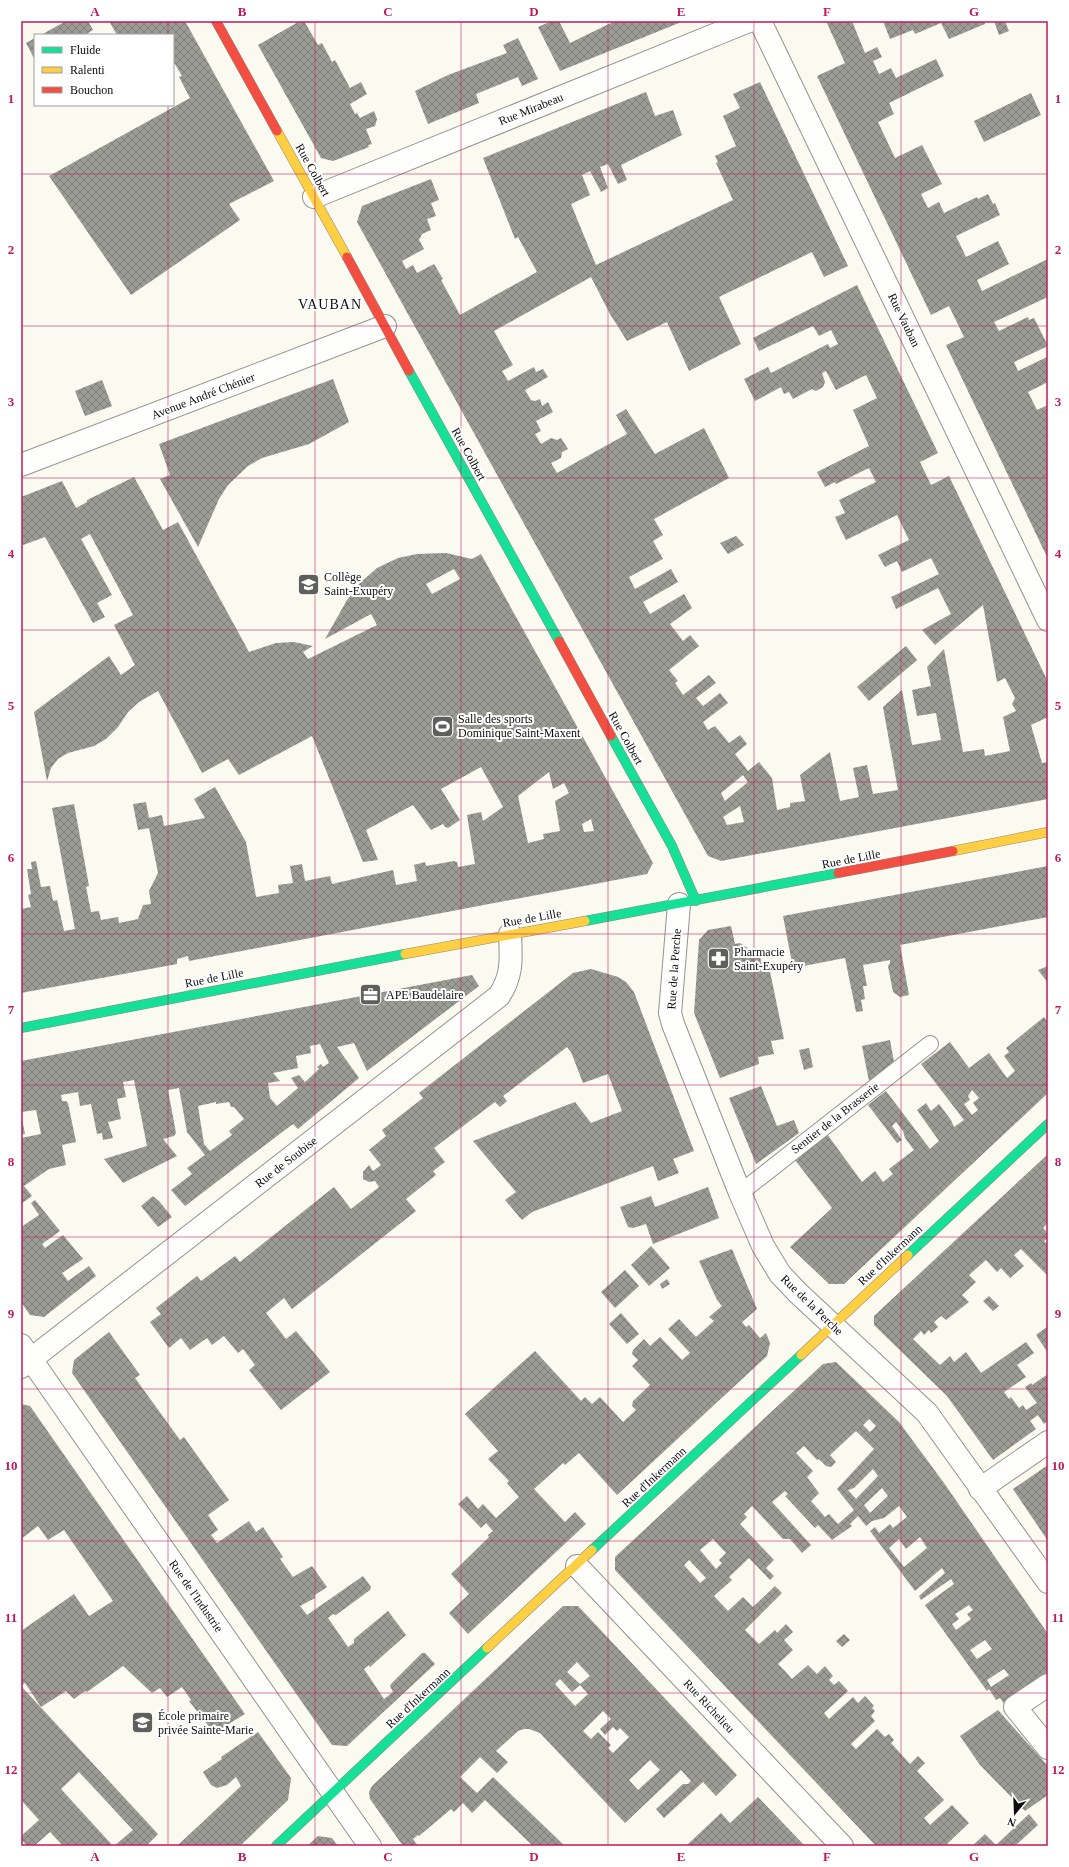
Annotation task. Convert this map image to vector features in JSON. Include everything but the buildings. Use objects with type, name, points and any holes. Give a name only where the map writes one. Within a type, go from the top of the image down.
[{"type":"street","name":"Rue Colbert","points":[[216,21],[672,846],[688,902]]},
{"type":"street","name":"Rue Mirabeau","points":[[314,197],[749,21]]},
{"type":"street","name":"Rue Vauban","points":[[760,21],[1048,620]]},
{"type":"street","name":"Avenue André Chénier","points":[[21,465],[385,326]]},
{"type":"street","name":"Rue de Lille","points":[[21,1028],[510,934],[688,902],[1048,832]]},
{"type":"street","name":"Rue de la Perche","points":[[688,902],[670,1013],[740,1193],[773,1265],[789,1284],[927,1413],[1048,1582]]},
{"type":"street","name":"Rue de Soubise","points":[[24,1357],[499,996],[507,984],[510,972],[510,934]]},
{"type":"street","name":"Rue d'Inkermann","points":[[276,1846],[1048,1124]]},
{"type":"street","name":"Rue de l'Industrie","points":[[24,1357],[370,1846]]},
{"type":"street","points":[[980,1489],[1048,1442]]},
{"type":"street","name":"Rue Richelieu","points":[[577,1566],[842,1846]]},
{"type":"street","points":[[1048,1685],[1015,1707],[1048,1748]]},
{"type":"lane","name":"Sentier de la Brasserie","points":[[740,1193],[930,1044]]},
{"type":"traffic: fast","points":[[409,371],[559,641]]},
{"type":"traffic: fast","points":[[611,736],[672,846],[696,901]]},
{"type":"traffic: fast","points":[[585,921],[838,873]]},
{"type":"traffic: fast","points":[[21,1028],[405,954]]},
{"type":"traffic: fast","points":[[908,1255],[1048,1124]]},
{"type":"traffic: fast","points":[[592,1550],[801,1355]]},
{"type":"traffic: fast","points":[[276,1846],[487,1648]]},
{"type":"traffic: slow","points":[[277,131],[347,257]]},
{"type":"traffic: slow","points":[[953,851],[1048,832]]},
{"type":"traffic: slow","points":[[405,954],[585,921]]},
{"type":"traffic: slow","points":[[801,1355],[908,1255]]},
{"type":"traffic: slow","points":[[487,1648],[592,1550]]},
{"type":"traffic: jam","points":[[216,21],[277,131]]},
{"type":"traffic: jam","points":[[347,257],[409,371]]},
{"type":"traffic: jam","points":[[559,641],[611,736]]},
{"type":"traffic: jam","points":[[838,873],[953,851]]},
{"type":"place","name":"Collège Saint-Exupéry","points":[[308,584]]},
{"type":"place","name":"Salle des sports Dominique Saint-Maxent","points":[[442,726]]},
{"type":"place","name":"Pharmacie Saint-Exupéry","points":[[718,959]]},
{"type":"place","name":"APE Baudelaire","points":[[370,995]]},
{"type":"place","name":"École primaire privée Sainte-Marie","points":[[142,1723]]},
{"type":"district","name":"VAUBAN","points":[[330,304]]}]
